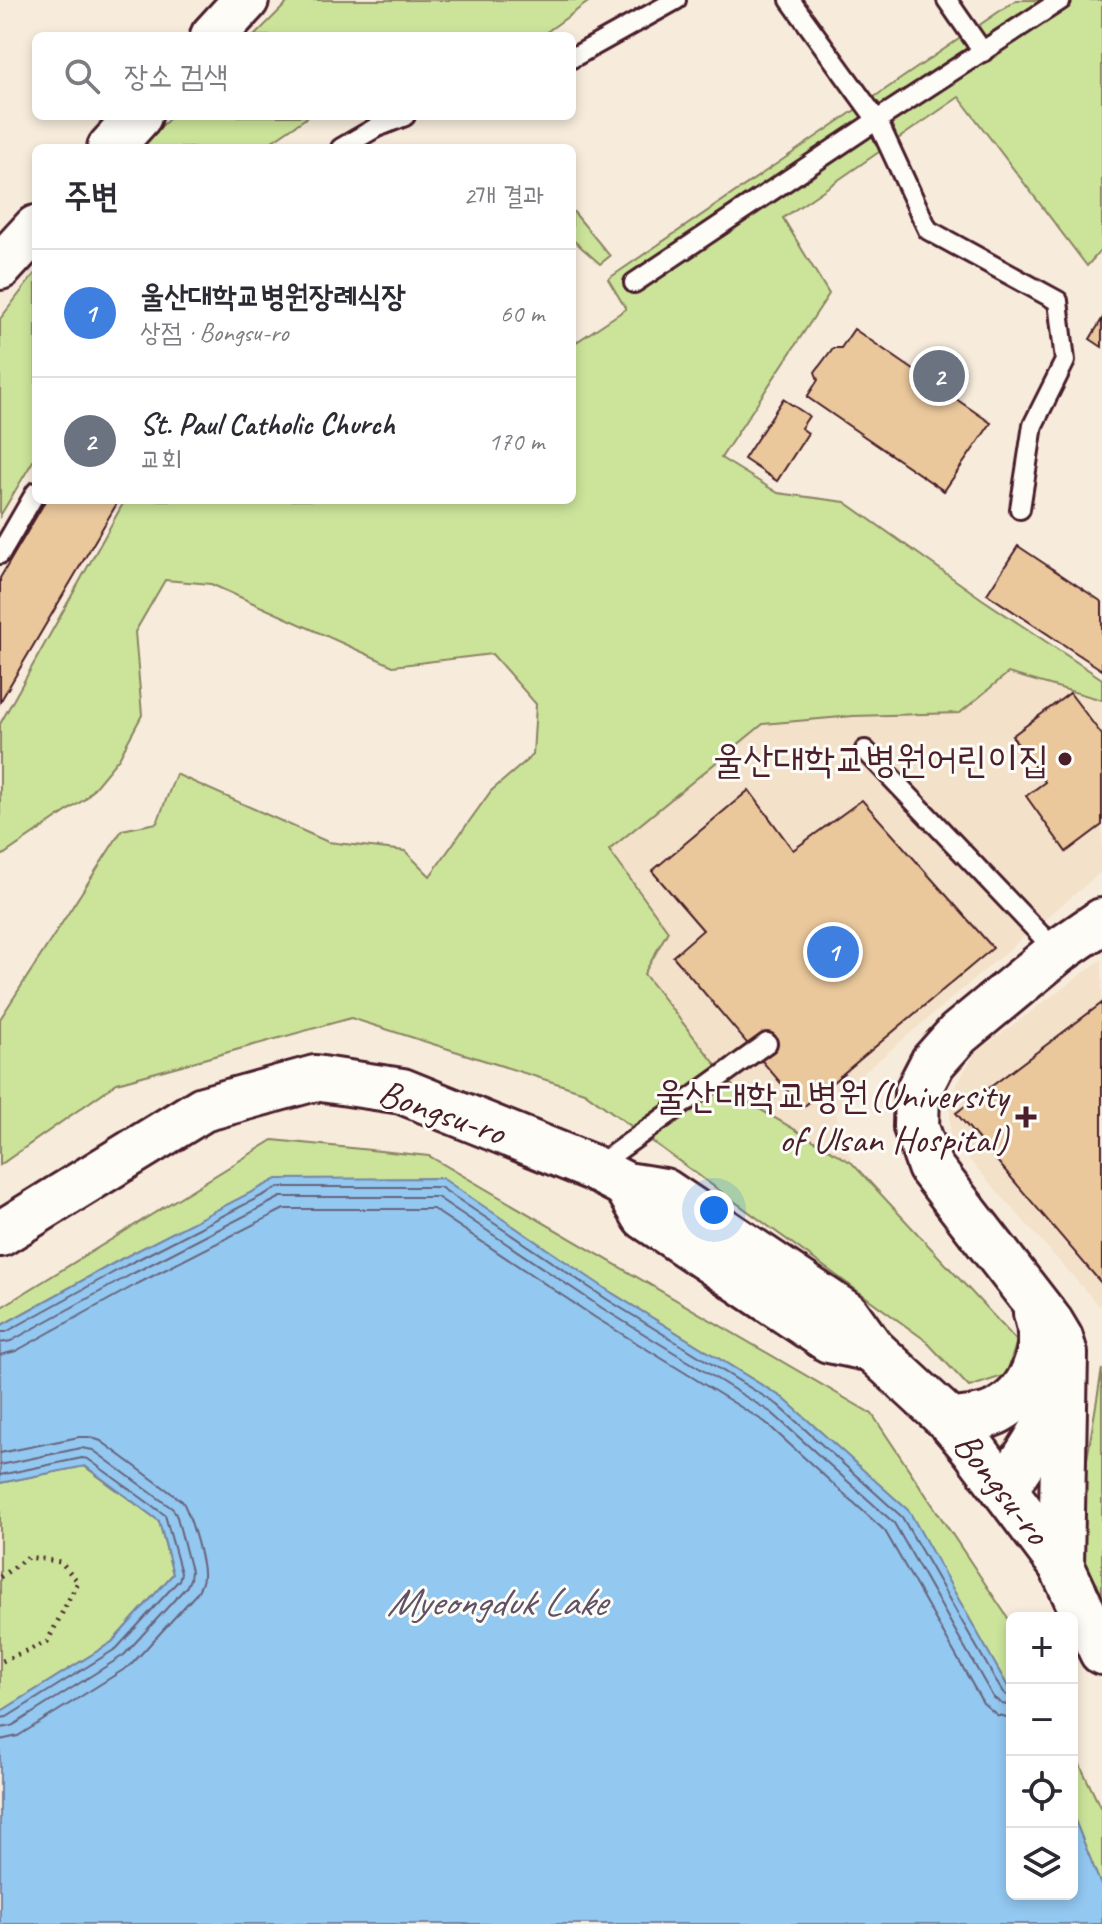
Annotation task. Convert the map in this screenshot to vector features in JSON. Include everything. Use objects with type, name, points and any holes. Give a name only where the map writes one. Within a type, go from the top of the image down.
[{"type":"main road","points":[[217,32],[246,0]]},
{"type":"main road","points":[[114,144],[135,120]]},
{"type":"main road","points":[[0,267],[32,232]]},
{"type":"main road","points":[[1061,1565],[1065,1354],[1060,1338],[1023,1286],[930,1167],[916,1127],[917,1093],[933,1062],[958,1034],[1057,952],[1102,921]]},
{"type":"main road","name":"Bongsu-ro","points":[[0,1234],[203,1109],[315,1078],[402,1091],[610,1176],[664,1191],[847,1314],[872,1349],[951,1422],[1004,1489],[1061,1565],[1102,1652]]},
{"type":"main road","points":[[951,1422],[992,1414],[1014,1401],[1029,1381],[1038,1362],[1042,1338],[1038,1316],[1023,1286]]},
{"type":"main road","points":[[1004,1489],[1035,1444],[1050,1415],[1065,1370]]},
{"type":"lane","points":[[576,56],[676,0]]},
{"type":"lane","points":[[790,0],[877,120],[928,230],[1058,301],[1065,361],[1033,425],[1020,509]]},
{"type":"lane","points":[[947,0],[983,52]]},
{"type":"lane","points":[[634,283],[1061,0]]},
{"type":"lane","points":[[348,144],[395,120]]},
{"type":"lane","points":[[0,554],[32,499]]},
{"type":"lane","points":[[865,750],[1057,952]]},
{"type":"lane","points":[[610,1176],[767,1043]]},
{"type":"path","points":[[0,1577],[28,1557],[61,1562],[78,1582],[47,1642],[0,1662]]},
{"type":"shaded area","points":[[1008,673],[1102,700],[1102,871],[862,1074],[836,1114],[852,1163],[744,1100],[643,974],[668,931],[609,850],[763,724],[853,716],[960,713]]},
{"type":"shaded area","name":"울산대학교병원(University of Ulsan Hospital)","points":[[1102,959],[1102,1304],[1099,1306],[950,1138],[950,1097],[975,1053]]},
{"type":"green space","points":[[290,0],[591,0],[547,32],[258,32]]},
{"type":"green space","points":[[1016,0],[1102,0],[1102,249],[1087,266],[959,97],[783,218],[829,294],[721,458],[778,493],[845,502],[1102,679],[1102,700],[1008,673],[960,713],[853,716],[763,724],[609,850],[668,931],[644,974],[744,1100],[852,1163],[1017,1341],[1006,1375],[969,1387],[925,1340],[584,1092],[351,1018],[117,1083],[0,1165],[0,1019],[122,830],[157,823],[176,774],[328,842],[405,851],[430,876],[491,791],[533,755],[536,704],[492,654],[393,666],[211,584],[165,580],[135,632],[142,715],[119,758],[85,799],[0,857],[0,724],[123,504],[576,504],[576,342],[626,309],[608,279]]},
{"type":"green space","points":[[168,120],[303,120],[268,144],[143,144]]},
{"type":"green space","points":[[576,215],[610,256],[600,264],[576,243]]},
{"type":"green space","points":[[32,277],[32,463],[0,516],[0,319]]},
{"type":"green space","points":[[273,1140],[429,1156],[872,1414],[1006,1615],[1006,1683],[908,1511],[783,1398],[612,1293],[123,1258],[0,1326],[0,1308]]},
{"type":"green space","points":[[1102,1369],[1102,1598],[1074,1538]]},
{"type":"green space","points":[[84,1466],[159,1521],[173,1574],[112,1642],[0,1712],[0,1483]]},
{"type":"green space","points":[[1078,1761],[1102,1811],[1102,1888],[1078,1828]]},
{"type":"water","name":"Myeongduk Lake","points":[[442,1178],[612,1293],[783,1398],[909,1511],[1006,1683],[1006,1900],[1078,1900],[1078,1828],[1102,1888],[1102,1924],[0,1924],[0,1712],[112,1642],[173,1574],[159,1521],[85,1466],[0,1483],[0,1326],[123,1258],[277,1179]]},
{"type":"building","points":[[1102,319],[1102,347],[1090,339]]},
{"type":"building","points":[[854,329],[991,423],[944,491],[807,397],[818,380],[815,372],[833,348],[841,348]]},
{"type":"building","points":[[783,399],[809,416],[801,428],[808,433],[777,481],[744,459]]},
{"type":"building","points":[[44,504],[117,504],[0,702],[0,578]]},
{"type":"building","points":[[1018,546],[1102,602],[1102,670],[987,594]]},
{"type":"building","name":"울산대학교병원어린이집","points":[[1070,693],[1102,735],[1102,825],[1066,852],[1026,796],[1045,782],[1012,736]]},
{"type":"building","points":[[749,790],[793,850],[862,800],[993,948],[802,1108],[673,956],[703,930],[652,871]]},
{"type":"building","name":"울산대학교병원(University of Ulsan Hospital)","points":[[1102,1003],[1102,1284],[956,1113]]},
{"type":"place","name":"St. Paul Catholic Church","points":[[939,376]]},
{"type":"place","name":"울산대학교병원어린이집","points":[[1065,759]]},
{"type":"place","name":"울산대학교병원장례식장","points":[[833,952]]},
{"type":"place","name":"울산대학교병원(University of Ulsan Hospital)","points":[[1026,1117]]}]
